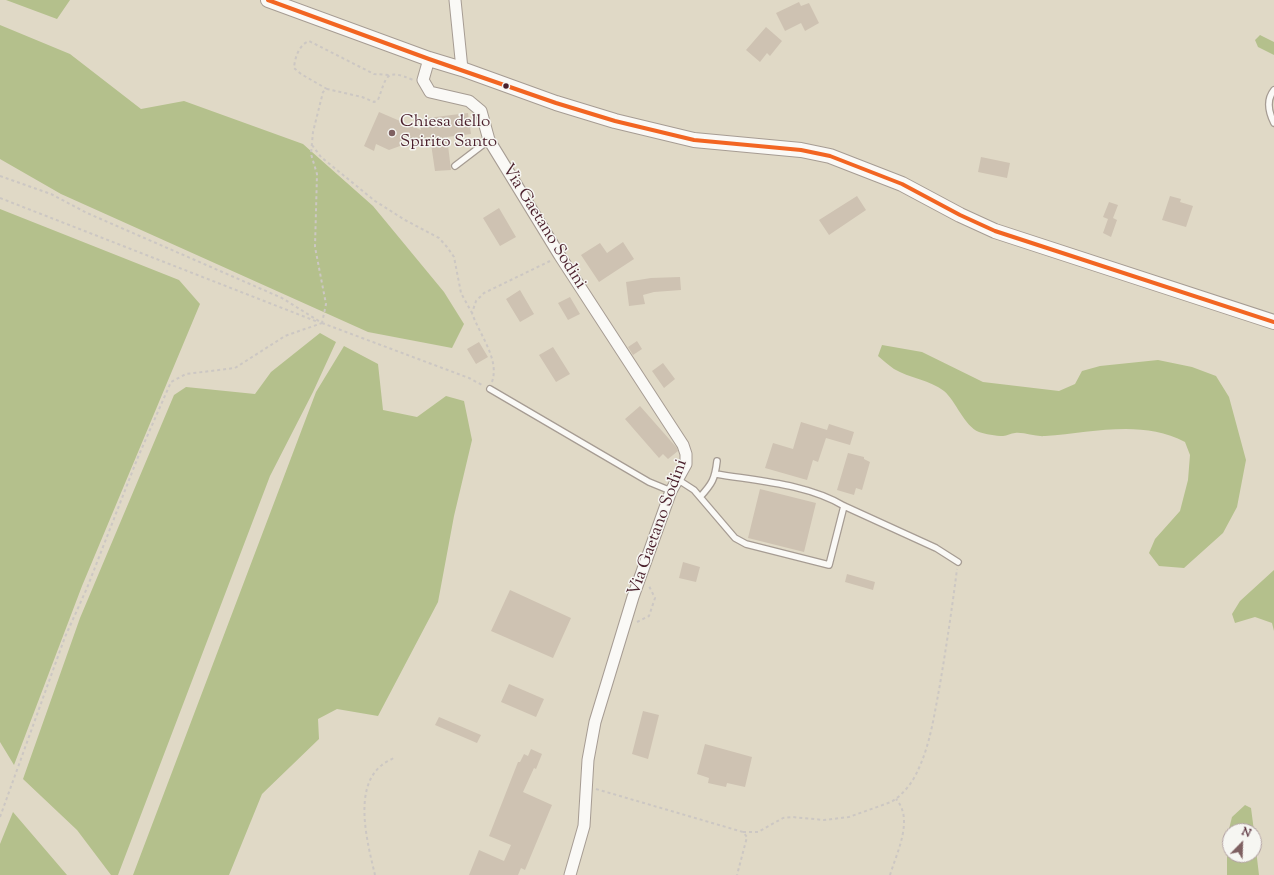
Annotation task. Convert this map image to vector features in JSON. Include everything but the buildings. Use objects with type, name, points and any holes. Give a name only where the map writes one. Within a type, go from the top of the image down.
[{"type":"street","points":[[268,0],[429,59],[462,69],[556,103],[658,132],[694,140],[801,150],[830,156],[902,184],[960,215],[995,231],[1274,322]]},
{"type":"street","points":[[455,0],[462,69]]},
{"type":"street","points":[[426,86],[423,80],[429,59]]},
{"type":"street","name":"Via Gaetano Sodini","points":[[426,86],[430,92],[469,101],[481,110],[489,140],[560,256],[684,447],[687,460],[671,491],[641,573],[624,624],[591,740],[584,826],[570,875]]},
{"type":"lane","points":[[1274,90],[1269,103],[1270,115],[1274,123]]},
{"type":"lane","points":[[455,166],[489,140]]},
{"type":"lane","points":[[490,389],[649,482],[671,491]]},
{"type":"lane","points":[[700,497],[712,485],[716,474],[717,461]]},
{"type":"lane","points":[[716,474],[811,491],[832,499],[844,506],[936,548],[958,562]]},
{"type":"lane","points":[[678,479],[694,490],[735,538],[746,544],[829,565],[844,506]]},
{"type":"path","points":[[389,75],[385,80],[378,100],[374,102],[362,97],[327,89],[301,74],[294,68],[301,47],[309,41],[374,74],[399,74],[426,86]]},
{"type":"path","points":[[322,323],[326,304],[315,247],[317,174],[311,154],[313,132],[323,92],[327,89]]},
{"type":"path","points":[[0,198],[322,323],[469,378],[490,389],[494,377],[493,359],[461,293],[454,257],[447,246],[439,238],[405,220],[375,201],[321,157],[312,144]]},
{"type":"path","points":[[0,176],[51,194],[88,213],[282,298],[322,323]]},
{"type":"path","points":[[472,313],[476,301],[484,293],[560,256]]},
{"type":"path","points":[[0,818],[65,637],[87,588],[138,457],[171,382],[186,374],[235,368],[285,336],[322,323]]},
{"type":"path","points":[[587,786],[743,832],[758,832],[788,818],[824,820],[849,817],[896,799],[918,770],[926,747],[933,719],[948,633],[958,562]]},
{"type":"path","points":[[624,624],[638,622],[649,616],[655,598],[641,573]]},
{"type":"path","points":[[376,875],[368,845],[364,811],[368,789],[373,775],[381,765],[395,757]]},
{"type":"path","points":[[890,875],[904,829],[904,814],[902,806],[896,799]]},
{"type":"path","points":[[737,875],[747,844],[747,837],[743,832]]},
{"type":"green space","points":[[6,0],[70,0],[57,19]]},
{"type":"green space","points":[[0,25],[70,54],[141,109],[184,101],[303,144],[373,206],[444,292],[464,324],[452,348],[368,332],[61,194],[0,159]]},
{"type":"green space","points":[[1260,35],[1274,42],[1274,55],[1258,47],[1255,40]]},
{"type":"green space","points":[[0,209],[179,280],[200,304],[82,586],[14,765],[0,742]]},
{"type":"green space","points":[[320,333],[336,342],[313,392],[270,476],[118,875],[111,875],[77,830],[23,779],[80,618],[174,395],[186,387],[255,394],[271,372]]},
{"type":"green space","points":[[882,345],[922,352],[983,382],[1059,391],[1075,384],[1082,371],[1100,366],[1158,360],[1192,367],[1216,376],[1229,397],[1246,460],[1237,507],[1223,533],[1184,568],[1159,566],[1149,553],[1155,539],[1180,511],[1188,480],[1190,455],[1185,442],[1168,435],[1134,429],[1116,429],[1041,436],[1014,433],[1000,436],[979,432],[964,419],[944,391],[932,384],[894,369],[878,356]]},
{"type":"green space","points":[[344,346],[378,364],[383,410],[417,417],[446,396],[464,401],[472,440],[454,516],[438,602],[378,716],[337,709],[318,719],[319,739],[262,794],[229,875],[133,875],[316,392]]},
{"type":"green space","points":[[1274,570],[1274,631],[1272,623],[1255,617],[1235,623],[1232,614],[1240,601]]},
{"type":"green space","points":[[1245,805],[1251,808],[1253,823],[1230,823],[1232,817]]},
{"type":"green space","points":[[13,812],[67,875],[0,875],[0,844]]},
{"type":"green space","points":[[1227,863],[1258,863],[1259,875],[1227,875]]},
{"type":"transit line","points":[[268,0],[429,59],[556,103],[615,121],[694,140],[801,150],[830,156],[902,184],[960,215],[995,231],[1274,322]]},
{"type":"place","name":"Chiesa dello Spirito Santo","points":[[392,133]]}]
